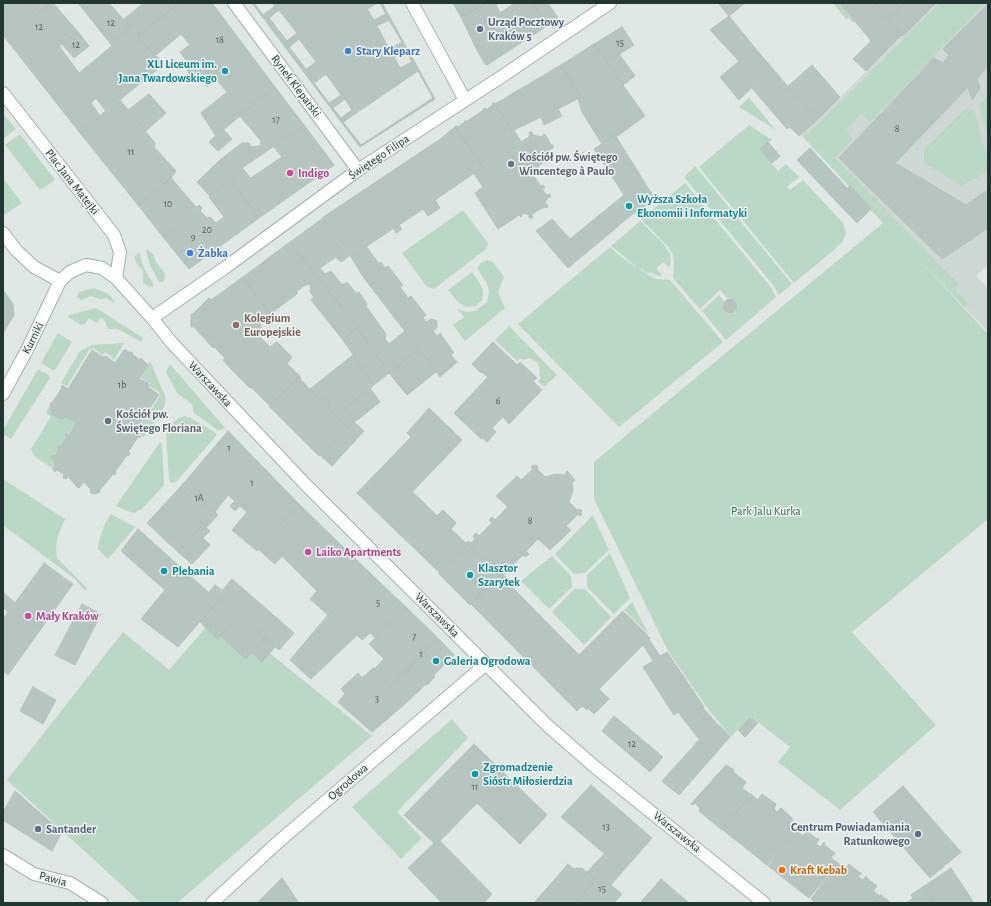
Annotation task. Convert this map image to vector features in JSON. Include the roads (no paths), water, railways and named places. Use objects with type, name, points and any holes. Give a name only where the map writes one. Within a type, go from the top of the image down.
[{"type":"street","name":"Rynek Kleparski","points":[[234,3],[358,170]]},
{"type":"street","points":[[412,3],[465,100]]},
{"type":"street","name":"Świętego Filipa","points":[[152,318],[226,267],[358,170],[501,77],[610,3]]},
{"type":"street","name":"Plac Jana Matejki","points":[[3,93],[114,235],[120,252],[116,278]]},
{"type":"street","points":[[3,232],[16,250],[34,267],[60,281],[70,272],[86,265],[102,268],[116,278],[152,318]]},
{"type":"street","name":"Kurniki","points":[[3,394],[27,350],[60,281]]},
{"type":"street","name":"Warszawska","points":[[152,318],[172,343],[306,485],[548,726],[595,767],[764,903]]},
{"type":"street","name":"Ogrodowa","points":[[212,903],[277,843],[486,664]]},
{"type":"street","name":"Pawia","points":[[3,855],[34,874],[70,882],[102,903]]},
{"type":"place","name":"Urząd Pocztowy Kraków 5","points":[[480,29]]},
{"type":"place","name":"Stary Kleparz","points":[[348,51]]},
{"type":"place","name":"XLI Liceum im. Jana Twardowskiego","points":[[225,71]]},
{"type":"place","name":"Kościół pw. Świętego Wincentego à Paulo","points":[[511,164]]},
{"type":"place","name":"Indigo","points":[[290,173]]},
{"type":"place","name":"Wyższa Szkoła Ekonomii i Informatyki","points":[[629,206]]},
{"type":"place","name":"Żabka","points":[[190,253]]},
{"type":"place","name":"Kolegium Europejskie","points":[[236,325]]},
{"type":"place","name":"Kościół pw. Świętego Floriana","points":[[108,421]]},
{"type":"place","name":"Laiko Apartments","points":[[308,552]]},
{"type":"place","name":"Plebania","points":[[164,571]]},
{"type":"place","name":"Klasztor Szarytek","points":[[470,575]]},
{"type":"place","name":"Mały Kraków","points":[[28,616]]},
{"type":"place","name":"Galeria Ogrodowa","points":[[436,661]]},
{"type":"place","name":"Zgromadzenie Sióstr Miłosierdzia","points":[[475,774]]},
{"type":"place","name":"Santander","points":[[38,829]]},
{"type":"place","name":"Centrum Powiadamiania Ratunkowego","points":[[918,834]]},
{"type":"place","name":"Kraft Kebab","points":[[782,870]]},
{"type":"park label","name":"Park Jalu Kurka","points":[[766,511]]}]
